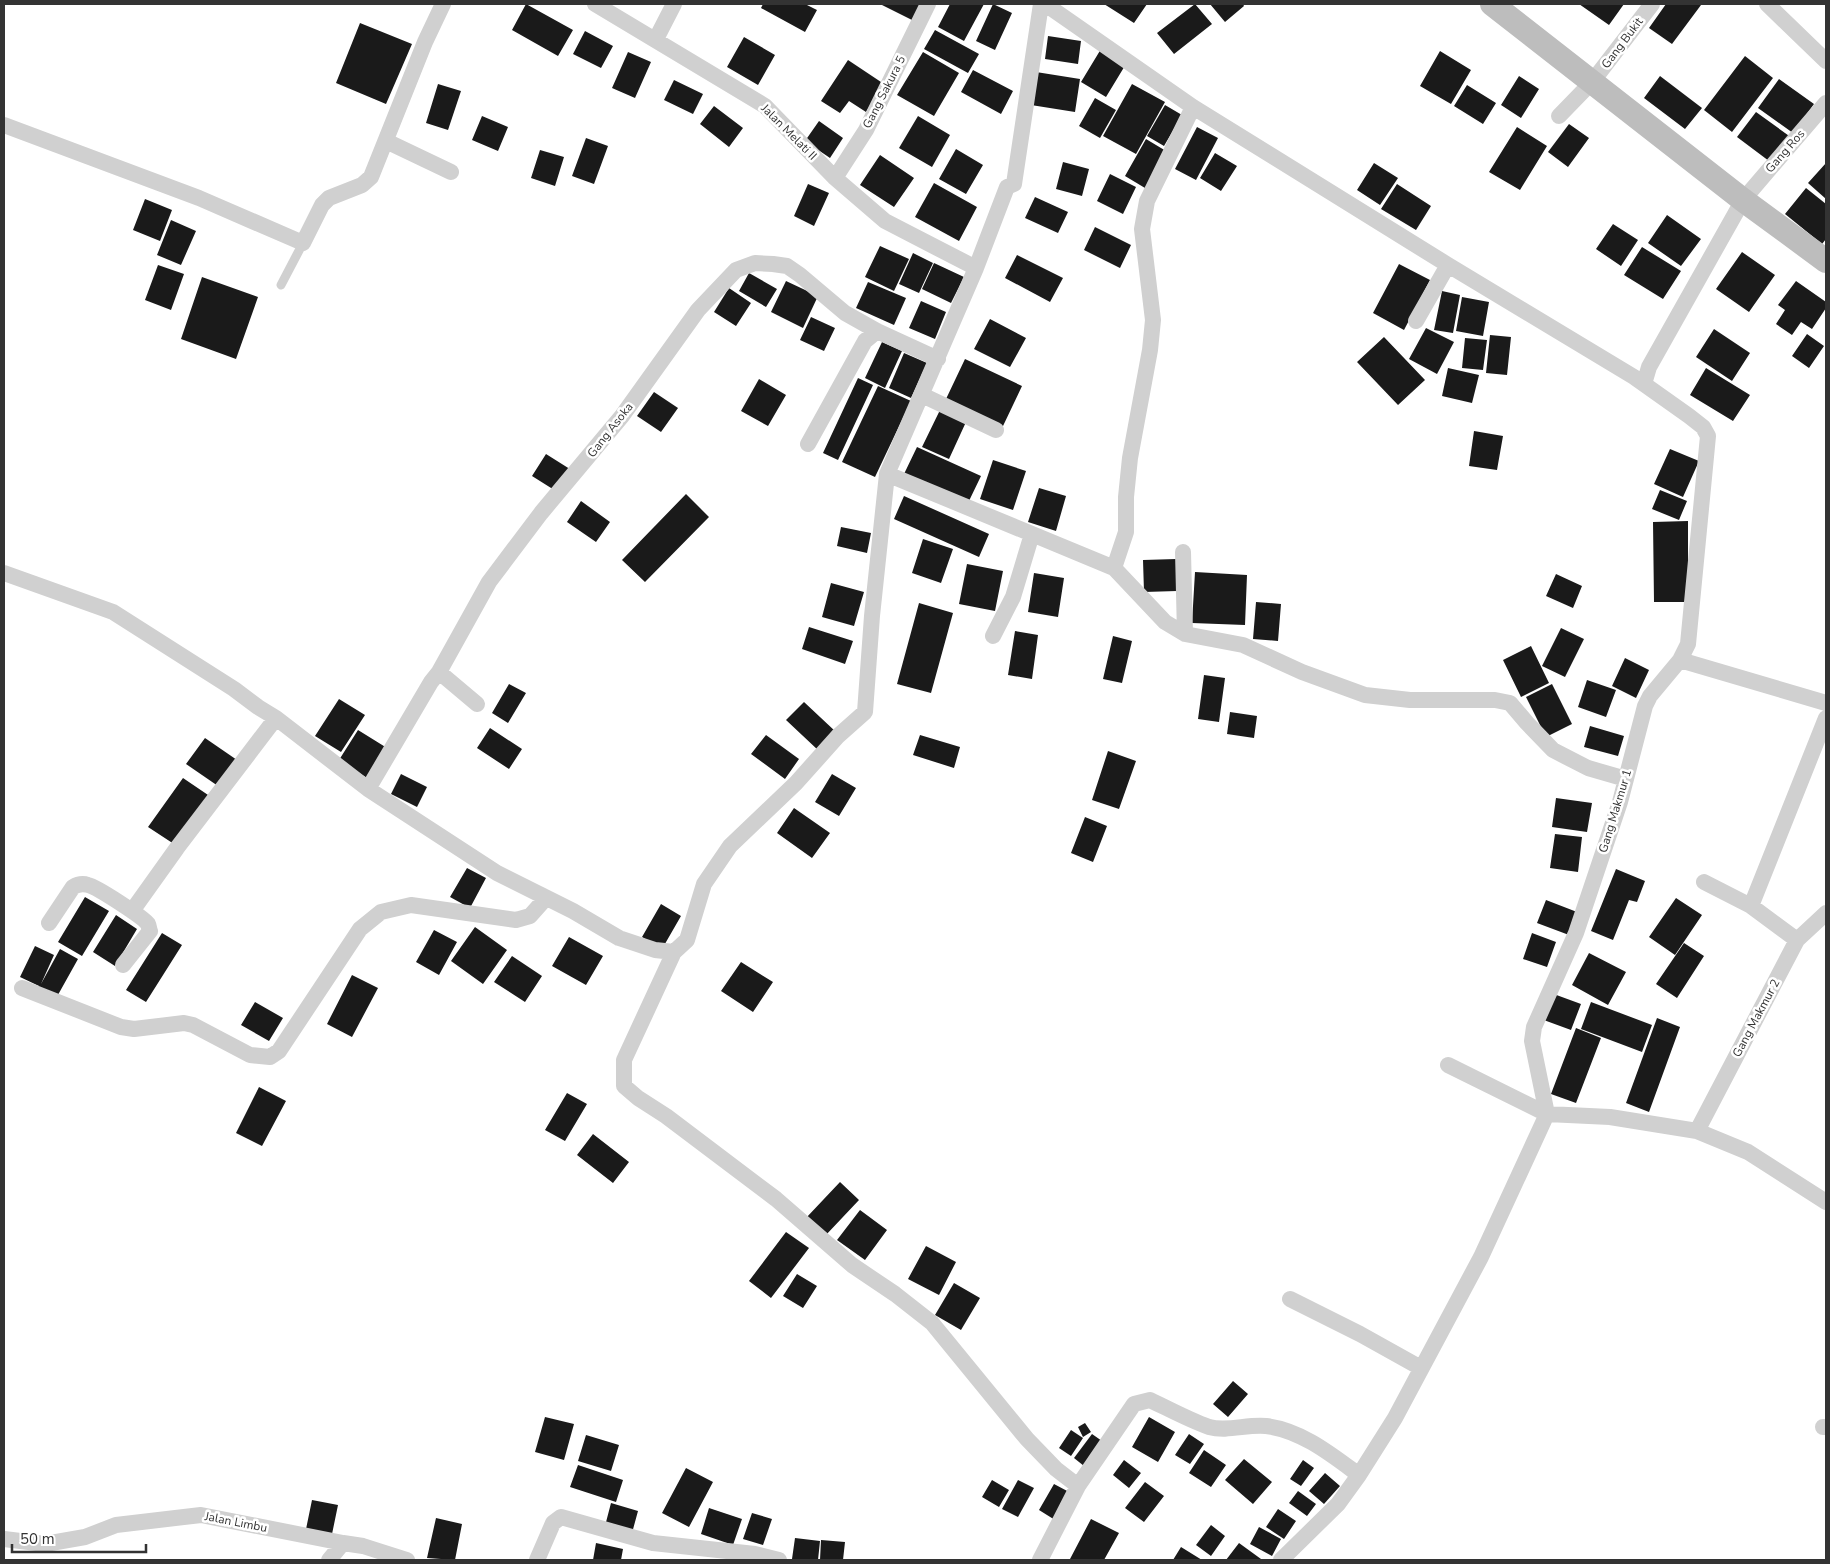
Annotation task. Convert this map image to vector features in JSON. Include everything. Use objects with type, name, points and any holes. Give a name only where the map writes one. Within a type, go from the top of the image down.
[{"type":"street","points":[[4,125],[199,198],[303,243],[322,205],[329,198],[362,185],[371,177],[425,42],[443,4]]},
{"type":"street","name":"Jalan Melati II","points":[[595,4],[620,10],[656,39],[765,106],[835,178],[885,221],[976,268]]},
{"type":"street","points":[[656,39],[674,4]]},
{"type":"street","name":"Gang Sakura 5","points":[[835,178],[866,130],[928,4]]},
{"type":"street","points":[[1041,4],[1014,184],[1007,187],[938,359],[887,474],[872,616],[865,712],[838,736],[796,783],[730,846],[704,884],[687,940],[674,952],[624,1060],[624,1086],[776,1199],[852,1266],[895,1294],[932,1323],[1027,1438],[1056,1469],[1078,1486]]},
{"type":"street","name":"Gang Makmur 1","points":[[1045,4],[1193,108],[1644,384],[1703,427],[1708,436],[1688,644],[1680,660],[1650,696],[1620,802],[1576,933],[1534,1027],[1532,1041],[1547,1114]]},
{"type":"street","points":[[1492,4],[1743,200],[1826,261]]},
{"type":"street","name":"Gang Bukit","points":[[1559,116],[1592,82],[1652,4]]},
{"type":"street","points":[[1767,4],[1826,61]]},
{"type":"street","name":"Gang Ros","points":[[1644,384],[1648,367],[1743,200],[1826,103]]},
{"type":"street","points":[[1114,568],[1126,532],[1126,497],[1130,458],[1150,350],[1153,320],[1142,229],[1148,201],[1193,108]]},
{"type":"street","points":[[386,141],[451,172]]},
{"type":"street","name":"Gang Asoka","points":[[368,789],[431,682],[439,672],[489,582],[541,514],[622,416],[698,310],[736,270],[754,264],[787,266],[845,313],[876,331],[938,359]]},
{"type":"street","points":[[1416,321],[1448,265]]},
{"type":"street","points":[[808,444],[865,341],[876,331]]},
{"type":"street","points":[[922,395],[996,430]]},
{"type":"street","points":[[887,474],[1114,568],[1165,622],[1185,634],[1243,645],[1302,672],[1365,695],[1410,700],[1495,700],[1510,703],[1526,723],[1553,750],[1588,768],[1626,779]]},
{"type":"street","points":[[993,636],[1013,597],[1032,534]]},
{"type":"street","points":[[1183,552],[1185,634]]},
{"type":"street","points":[[4,573],[113,612],[234,689],[276,718],[368,789],[497,872],[573,911],[619,938],[655,950],[674,952]]},
{"type":"street","points":[[1680,660],[1826,703]]},
{"type":"street","points":[[439,672],[477,704]]},
{"type":"street","points":[[132,912],[177,848],[276,718]]},
{"type":"street","points":[[1750,906],[1826,718]]},
{"type":"street","points":[[1704,882],[1750,906],[1797,940]]},
{"type":"street","points":[[49,923],[73,887],[77,884],[89,885],[148,923],[150,931],[123,965]]},
{"type":"street","points":[[22,988],[121,1027],[134,1029],[184,1023],[193,1025],[250,1054],[270,1057],[279,1051],[360,929],[381,912],[411,905],[516,920],[530,916],[546,898]]},
{"type":"street","name":"Gang Makmur 2","points":[[1697,1131],[1797,940],[1826,913]]},
{"type":"street","points":[[1448,1065],[1547,1114],[1610,1117],[1697,1131],[1748,1152],[1826,1202]]},
{"type":"street","points":[[1281,1560],[1338,1504],[1395,1418],[1481,1257],[1547,1114]]},
{"type":"street","points":[[1290,1299],[1360,1334],[1421,1368]]},
{"type":"street","points":[[1040,1560],[1078,1486],[1134,1404],[1142,1400],[1150,1400],[1209,1427],[1229,1429],[1265,1426],[1286,1430],[1312,1443],[1359,1475]]},
{"type":"street","name":"Jalan Limbu","points":[[4,1539],[45,1544],[85,1537],[116,1525],[201,1515],[343,1544],[363,1546],[407,1560]]},
{"type":"street","points":[[537,1560],[553,1523],[561,1517],[653,1543],[779,1560]]},
{"type":"street","points":[[330,1560],[343,1544]]},
{"type":"lane","points":[[282,285],[303,243]]},
{"type":"building","points":[[526,4],[573,30],[558,56],[512,30]]},
{"type":"building","points":[[763,4],[805,4],[817,10],[805,32],[761,8]]},
{"type":"building","points":[[880,4],[921,4],[912,20]]},
{"type":"building","points":[[950,4],[984,4],[964,41],[938,27]]},
{"type":"building","points":[[993,4],[1012,13],[995,50],[976,41]]},
{"type":"building","points":[[1104,4],[1147,4],[1134,23]]},
{"type":"building","points":[[1195,4],[1212,24],[1174,54],[1157,33]]},
{"type":"building","points":[[1210,4],[1243,4],[1244,6],[1225,22]]},
{"type":"building","points":[[1579,4],[1624,4],[1609,25]]},
{"type":"building","points":[[1666,4],[1701,5],[1672,44],[1649,28]]},
{"type":"building","points":[[360,23],[412,44],[386,104],[336,83]]},
{"type":"building","points":[[935,30],[979,54],[968,73],[924,49]]},
{"type":"building","points":[[585,31],[613,46],[601,68],[573,54]]},
{"type":"building","points":[[1048,36],[1081,41],[1078,64],[1045,59]]},
{"type":"building","points":[[744,37],[775,55],[758,85],[727,67]]},
{"type":"building","points":[[1101,49],[1126,64],[1106,97],[1081,82]]},
{"type":"building","points":[[1440,51],[1471,70],[1451,104],[1420,86]]},
{"type":"building","points":[[628,52],[651,62],[635,98],[612,88]]},
{"type":"building","points":[[923,52],[959,73],[934,116],[897,95]]},
{"type":"building","points":[[1745,56],[1773,78],[1732,132],[1704,110]]},
{"type":"building","points":[[848,60],[884,84],[866,112],[849,101],[840,113],[821,101]]},
{"type":"building","points":[[973,70],[1013,91],[1001,114],[961,92]]},
{"type":"building","points":[[1036,72],[1080,79],[1075,112],[1031,105]]},
{"type":"building","points":[[1519,76],[1539,89],[1521,118],[1501,105]]},
{"type":"building","points":[[1660,76],[1702,108],[1685,129],[1644,98]]},
{"type":"building","points":[[1779,79],[1814,104],[1793,133],[1758,108]]},
{"type":"building","points":[[674,80],[703,94],[693,114],[664,100]]},
{"type":"building","points":[[438,84],[461,91],[448,130],[426,123]]},
{"type":"building","points":[[1132,84],[1165,102],[1136,154],[1103,136]]},
{"type":"building","points":[[1467,85],[1496,103],[1483,124],[1454,106]]},
{"type":"building","points":[[1095,98],[1116,110],[1100,138],[1079,126]]},
{"type":"building","points":[[1165,105],[1182,115],[1164,146],[1147,136]]},
{"type":"building","points":[[714,106],[743,128],[729,147],[700,124]]},
{"type":"building","points":[[1756,112],[1792,138],[1773,164],[1737,137]]},
{"type":"building","points":[[482,116],[508,127],[498,151],[472,140]]},
{"type":"building","points":[[918,116],[950,135],[932,167],[899,148]]},
{"type":"building","points":[[819,121],[843,138],[830,158],[805,141]]},
{"type":"building","points":[[1569,124],[1589,138],[1568,167],[1548,152]]},
{"type":"building","points":[[1197,127],[1218,138],[1196,180],[1175,169]]},
{"type":"building","points":[[1517,127],[1547,146],[1520,190],[1489,172]]},
{"type":"building","points":[[586,138],[608,146],[594,184],[572,176]]},
{"type":"building","points":[[1146,139],[1166,151],[1145,188],[1125,176]]},
{"type":"building","points":[[956,149],[983,165],[966,194],[939,179]]},
{"type":"building","points":[[540,150],[564,157],[555,186],[531,178]]},
{"type":"building","points":[[1215,153],[1237,166],[1221,191],[1200,178]]},
{"type":"building","points":[[880,155],[914,178],[894,207],[860,185]]},
{"type":"building","points":[[1063,162],[1089,169],[1082,196],[1056,189]]},
{"type":"building","points":[[1374,163],[1398,178],[1380,205],[1357,190]]},
{"type":"building","points":[[1826,163],[1826,199],[1808,183]]},
{"type":"building","points":[[1110,174],[1136,187],[1123,214],[1097,201]]},
{"type":"building","points":[[934,183],[977,207],[959,241],[915,217]]},
{"type":"building","points":[[808,184],[829,193],[814,226],[794,216]]},
{"type":"building","points":[[1397,184],[1431,206],[1416,230],[1381,209]]},
{"type":"building","points":[[1806,188],[1826,204],[1826,239],[1822,244],[1785,214]]},
{"type":"building","points":[[1035,197],[1068,212],[1058,233],[1025,218]]},
{"type":"building","points":[[145,199],[172,210],[160,241],[133,230]]},
{"type":"building","points":[[1667,215],[1701,239],[1681,266],[1648,243]]},
{"type":"building","points":[[171,220],[196,231],[181,265],[157,255]]},
{"type":"building","points":[[1613,224],[1638,240],[1621,266],[1596,249]]},
{"type":"building","points":[[1095,227],[1131,245],[1120,268],[1084,250]]},
{"type":"building","points":[[880,246],[909,259],[894,291],[865,277]]},
{"type":"building","points":[[1642,247],[1681,271],[1663,299],[1624,275]]},
{"type":"building","points":[[1742,252],[1775,275],[1749,312],[1716,289]]},
{"type":"building","points":[[913,253],[933,263],[919,293],[899,284]]},
{"type":"building","points":[[1017,255],[1063,278],[1050,302],[1005,278]]},
{"type":"building","points":[[934,263],[964,277],[951,303],[922,289]]},
{"type":"building","points":[[1399,264],[1430,280],[1404,330],[1373,313]]},
{"type":"building","points":[[158,265],[184,274],[171,310],[145,300]]},
{"type":"building","points":[[749,273],[777,289],[766,307],[739,291]]},
{"type":"building","points":[[202,277],[258,297],[236,359],[181,339]]},
{"type":"building","points":[[786,281],[818,296],[803,328],[771,312]]},
{"type":"building","points":[[1796,281],[1826,302],[1826,308],[1812,329],[1801,322],[1792,335],[1776,324],[1785,310],[1778,305]]},
{"type":"building","points":[[868,282],[906,298],[894,325],[856,308]]},
{"type":"building","points":[[729,288],[751,303],[736,326],[714,312]]},
{"type":"building","points":[[1442,291],[1460,295],[1453,333],[1434,330]]},
{"type":"building","points":[[1462,297],[1489,302],[1483,336],[1456,331]]},
{"type":"building","points":[[921,301],[946,312],[935,339],[909,328]]},
{"type":"building","points":[[811,317],[835,328],[824,351],[800,340]]},
{"type":"building","points":[[990,319],[1026,338],[1010,367],[974,349]]},
{"type":"building","points":[[1426,328],[1454,342],[1437,374],[1409,359]]},
{"type":"building","points":[[1714,329],[1750,353],[1732,381],[1696,357]]},
{"type":"building","points":[[1807,334],[1824,346],[1809,368],[1792,356]]},
{"type":"building","points":[[1490,335],[1511,337],[1507,375],[1486,373]]},
{"type":"building","points":[[1384,337],[1425,380],[1398,405],[1357,362]]},
{"type":"building","points":[[1465,338],[1487,340],[1483,370],[1462,368]]},
{"type":"building","points":[[882,342],[902,351],[885,388],[865,378]]},
{"type":"building","points":[[904,353],[927,363],[911,398],[889,388]]},
{"type":"building","points":[[965,359],[1022,386],[1003,426],[946,399]]},
{"type":"building","points":[[1448,368],[1479,375],[1472,403],[1442,396]]},
{"type":"building","points":[[1706,368],[1750,395],[1733,421],[1690,395]]},
{"type":"building","points":[[858,378],[873,385],[838,460],[823,453]]},
{"type":"building","points":[[759,379],[786,395],[768,426],[741,411]]},
{"type":"building","points":[[878,386],[911,401],[875,477],[842,462]]},
{"type":"building","points":[[654,392],[678,408],[661,432],[637,416]]},
{"type":"building","points":[[940,410],[966,422],[949,459],[922,447]]},
{"type":"building","points":[[1474,431],[1503,436],[1497,470],[1469,466]]},
{"type":"building","points":[[917,447],[981,476],[968,503],[904,474]]},
{"type":"building","points":[[1670,449],[1699,461],[1683,497],[1654,484]]},
{"type":"building","points":[[546,454],[573,471],[559,493],[532,476]]},
{"type":"building","points":[[993,460],[1026,471],[1013,510],[980,499]]},
{"type":"building","points":[[1039,488],[1066,496],[1056,531],[1028,522]]},
{"type":"building","points":[[1660,490],[1687,501],[1679,520],[1652,509]]},
{"type":"building","points":[[686,494],[709,517],[645,582],[622,560]]},
{"type":"building","points":[[904,496],[989,534],[979,557],[894,519]]},
{"type":"building","points":[[581,501],[610,522],[596,542],[567,522]]},
{"type":"building","points":[[1688,521],[1688,602],[1654,602],[1653,522]]},
{"type":"building","points":[[841,527],[871,533],[867,553],[837,546]]},
{"type":"building","points":[[923,539],[953,549],[941,583],[912,573]]},
{"type":"building","points":[[1176,559],[1177,591],[1144,592],[1143,560]]},
{"type":"building","points":[[967,564],[1003,571],[995,611],[959,604]]},
{"type":"building","points":[[1195,572],[1247,575],[1245,625],[1192,623]]},
{"type":"building","points":[[1034,573],[1064,578],[1058,617],[1028,612]]},
{"type":"building","points":[[1556,574],[1582,586],[1573,608],[1546,596]]},
{"type":"building","points":[[831,583],[864,592],[854,626],[822,617]]},
{"type":"building","points":[[1256,602],[1281,604],[1278,641],[1253,639]]},
{"type":"building","points":[[919,603],[953,613],[931,693],[897,684]]},
{"type":"building","points":[[809,627],[853,641],[845,664],[802,649]]},
{"type":"building","points":[[1561,628],[1584,639],[1565,677],[1542,666]]},
{"type":"building","points":[[1015,631],[1038,635],[1032,679],[1008,675]]},
{"type":"building","points":[[1113,636],[1132,641],[1122,683],[1103,679]]},
{"type":"building","points":[[1531,646],[1549,683],[1521,697],[1503,660]]},
{"type":"building","points":[[1625,658],[1649,670],[1636,698],[1612,686]]},
{"type":"building","points":[[1204,675],[1225,678],[1219,722],[1198,719]]},
{"type":"building","points":[[1587,680],[1616,690],[1606,717],[1578,707]]},
{"type":"building","points":[[509,684],[526,693],[508,723],[492,713]]},
{"type":"building","points":[[1552,684],[1572,724],[1546,737],[1526,697]]},
{"type":"building","points":[[339,699],[365,715],[341,752],[315,736]]},
{"type":"building","points":[[804,702],[836,732],[819,751],[786,720]]},
{"type":"building","points":[[1230,712],[1257,716],[1254,738],[1227,734]]},
{"type":"building","points":[[1590,726],[1624,736],[1618,756],[1584,747]]},
{"type":"building","points":[[490,728],[522,749],[509,769],[477,748]]},
{"type":"building","points":[[358,730],[387,748],[367,778],[339,760]]},
{"type":"building","points":[[766,735],[799,759],[785,779],[751,754]]},
{"type":"building","points":[[920,735],[960,747],[954,768],[913,755]]},
{"type":"building","points":[[205,738],[237,760],[218,786],[186,764]]},
{"type":"building","points":[[1108,751],[1136,761],[1119,809],[1092,800]]},
{"type":"building","points":[[401,774],[427,787],[417,807],[391,794]]},
{"type":"building","points":[[832,774],[856,788],[839,816],[815,802]]},
{"type":"building","points":[[183,778],[211,797],[177,846],[148,827]]},
{"type":"building","points":[[1556,798],[1592,803],[1587,832],[1552,827]]},
{"type":"building","points":[[794,808],[830,833],[812,858],[777,833]]},
{"type":"building","points":[[1085,817],[1107,826],[1093,862],[1071,853]]},
{"type":"building","points":[[1555,834],[1582,837],[1578,872],[1550,868]]},
{"type":"building","points":[[467,868],[486,878],[470,908],[450,897]]},
{"type":"building","points":[[1616,869],[1645,881],[1637,902],[1629,900],[1613,940],[1591,931]]},
{"type":"building","points":[[85,897],[109,911],[82,956],[58,942]]},
{"type":"building","points":[[1676,898],[1702,915],[1675,955],[1649,937]]},
{"type":"building","points":[[1546,900],[1577,912],[1569,935],[1537,923]]},
{"type":"building","points":[[661,904],[681,916],[662,949],[642,937]]},
{"type":"building","points":[[116,915],[137,929],[115,966],[93,952]]},
{"type":"building","points":[[475,927],[507,950],[483,984],[451,961]]},
{"type":"building","points":[[434,930],[457,942],[439,975],[416,962]]},
{"type":"building","points":[[162,933],[182,945],[146,1002],[126,990]]},
{"type":"building","points":[[1532,933],[1556,942],[1547,967],[1523,959]]},
{"type":"building","points":[[569,937],[603,956],[586,985],[552,966]]},
{"type":"building","points":[[1684,943],[1704,956],[1677,998],[1656,984]]},
{"type":"building","points":[[35,946],[54,955],[41,984],[60,949],[78,959],[54,1002],[36,992],[39,986],[20,977]]},
{"type":"building","points":[[1589,953],[1626,972],[1608,1005],[1572,985]]},
{"type":"building","points":[[512,956],[542,976],[525,1002],[494,982]]},
{"type":"building","points":[[741,962],[773,982],[753,1012],[721,991]]},
{"type":"building","points":[[352,975],[378,988],[352,1037],[327,1024]]},
{"type":"building","points":[[1551,993],[1581,1004],[1571,1030],[1541,1019]]},
{"type":"building","points":[[255,1002],[283,1018],[269,1041],[241,1025]]},
{"type":"building","points":[[1591,1002],[1652,1025],[1642,1052],[1581,1029]]},
{"type":"building","points":[[1657,1018],[1680,1027],[1649,1112],[1626,1103]]},
{"type":"building","points":[[1576,1028],[1601,1038],[1576,1103],[1551,1094]]},
{"type":"building","points":[[259,1087],[286,1101],[262,1146],[236,1133]]},
{"type":"building","points":[[567,1093],[587,1104],[565,1141],[545,1130]]},
{"type":"building","points":[[593,1134],[629,1162],[613,1183],[577,1155]]},
{"type":"building","points":[[840,1182],[859,1200],[825,1236],[806,1218]]},
{"type":"building","points":[[860,1210],[887,1230],[865,1260],[837,1240]]},
{"type":"building","points":[[786,1232],[809,1248],[771,1298],[749,1281]]},
{"type":"building","points":[[926,1246],[956,1262],[939,1295],[908,1279]]},
{"type":"building","points":[[797,1274],[817,1286],[803,1308],[783,1296]]},
{"type":"building","points":[[954,1283],[980,1298],[961,1330],[935,1315]]},
{"type":"building","points":[[1233,1381],[1248,1394],[1228,1417],[1213,1404]]},
{"type":"building","points":[[545,1417],[574,1424],[564,1460],[535,1452]]},
{"type":"building","points":[[1149,1417],[1175,1432],[1158,1462],[1132,1447]]},
{"type":"building","points":[[1085,1423],[1091,1432],[1083,1437],[1078,1427]]},
{"type":"building","points":[[1071,1430],[1083,1438],[1071,1456],[1059,1448]]},
{"type":"building","points":[[1092,1434],[1102,1441],[1084,1466],[1074,1458]]},
{"type":"building","points":[[1189,1434],[1204,1444],[1190,1464],[1175,1455]]},
{"type":"building","points":[[586,1435],[619,1445],[611,1471],[578,1461]]},
{"type":"building","points":[[1204,1450],[1226,1465],[1211,1487],[1189,1473]]},
{"type":"building","points":[[1244,1459],[1272,1482],[1253,1504],[1225,1480]]},
{"type":"building","points":[[1124,1460],[1141,1473],[1129,1488],[1113,1475]]},
{"type":"building","points":[[1303,1460],[1314,1468],[1301,1486],[1290,1479]]},
{"type":"building","points":[[578,1465],[623,1480],[616,1502],[570,1487]]},
{"type":"building","points":[[686,1468],[713,1482],[689,1527],[662,1513]]},
{"type":"building","points":[[1325,1473],[1340,1486],[1324,1504],[1309,1491]]},
{"type":"building","points":[[992,1480],[1009,1490],[999,1507],[982,1497]]},
{"type":"building","points":[[1018,1480],[1034,1488],[1018,1517],[1002,1509]]},
{"type":"building","points":[[1145,1482],[1164,1496],[1144,1522],[1125,1508]]},
{"type":"building","points":[[1054,1484],[1071,1493],[1055,1520],[1039,1510]]},
{"type":"building","points":[[1298,1491],[1316,1504],[1307,1516],[1289,1503]]},
{"type":"building","points":[[312,1500],[338,1505],[331,1539],[305,1534]]},
{"type":"building","points":[[611,1503],[638,1511],[632,1533],[605,1526]]},
{"type":"building","points":[[709,1508],[742,1519],[733,1545],[701,1534]]},
{"type":"building","points":[[1278,1509],[1296,1521],[1284,1539],[1266,1527]]},
{"type":"building","points":[[752,1513],[772,1519],[763,1545],[743,1539]]},
{"type":"building","points":[[436,1518],[462,1524],[455,1560],[427,1558]]},
{"type":"building","points":[[1091,1519],[1119,1533],[1104,1560],[1070,1559]]},
{"type":"building","points":[[1211,1525],[1225,1536],[1211,1556],[1196,1545]]},
{"type":"building","points":[[1259,1527],[1281,1539],[1272,1556],[1250,1544]]},
{"type":"building","points":[[795,1538],[820,1541],[818,1560],[792,1559]]},
{"type":"building","points":[[821,1540],[845,1542],[843,1560],[820,1560]]},
{"type":"building","points":[[596,1543],[623,1549],[621,1560],[593,1560]]},
{"type":"building","points":[[1239,1543],[1261,1559],[1226,1560]]},
{"type":"building","points":[[1181,1547],[1202,1560],[1173,1560]]}]
